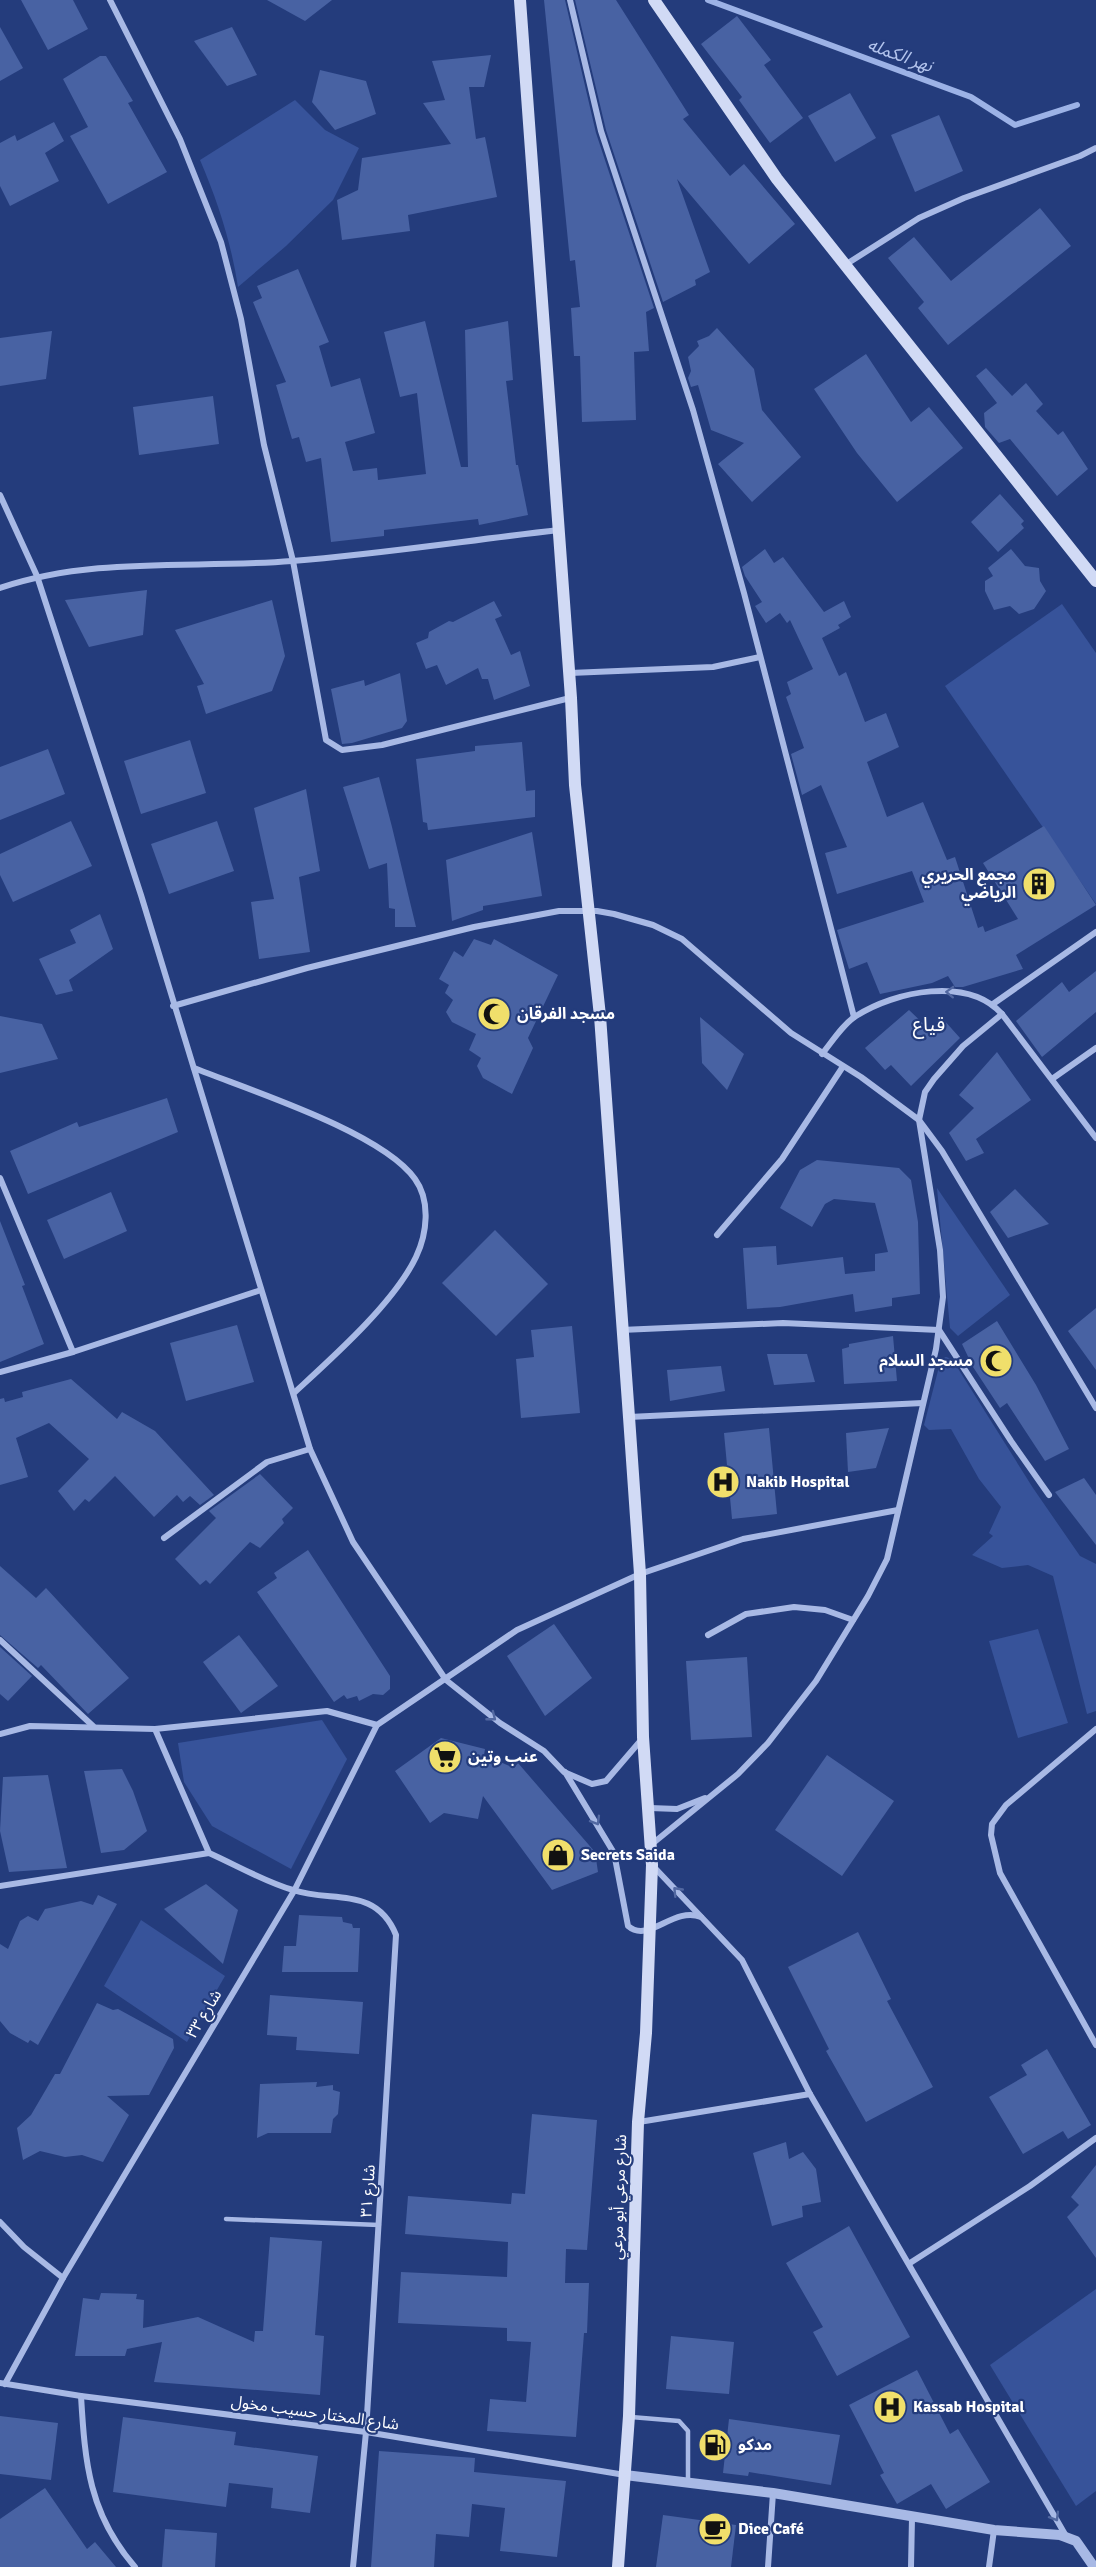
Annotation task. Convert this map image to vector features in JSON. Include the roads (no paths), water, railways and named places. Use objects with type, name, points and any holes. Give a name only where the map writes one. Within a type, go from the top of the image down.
[{"type":"main road","name":"شارع مرعي أبو مرعي","points":[[520,0],[571,698],[574,785],[604,1069],[629,1417],[640,1574],[644,1737],[652,1844],[646,2033],[638,2122],[629,2416],[618,2567]]},
{"type":"main road","points":[[656,1],[766,164],[1096,580]]},
{"type":"street","points":[[111,0],[180,139],[221,242],[241,319],[264,445],[293,561],[323,731],[331,745],[342,750],[382,745],[571,698]]},
{"type":"street","points":[[570,0],[601,131],[693,410],[854,1017]]},
{"type":"street","points":[[845,265],[919,218],[964,198],[1080,156],[1096,148]]},
{"type":"street","points":[[0,495],[37,576],[141,895],[173,1006],[295,1392],[310,1449],[353,1542],[446,1680],[500,1723],[544,1750],[564,1772],[614,1853],[628,1926],[633,1930],[649,1931],[678,1916],[692,1914],[702,1917]]},
{"type":"street","points":[[0,588],[37,576],[107,567],[293,561],[559,531]]},
{"type":"street","points":[[569,673],[713,667],[760,657]]},
{"type":"street","points":[[173,1006],[308,968],[474,927],[560,911],[589,911],[639,920],[682,939],[791,1034],[842,1068],[861,1077],[919,1120],[947,1160],[1096,1408]]},
{"type":"street","points":[[993,1004],[1096,932]]},
{"type":"street","points":[[822,1054],[854,1017],[891,999],[939,992],[972,994],[993,1004],[1002,1014],[1096,1138]]},
{"type":"street","points":[[652,1844],[714,1794],[768,1743],[816,1681],[854,1620],[887,1559],[939,1330],[943,1298],[940,1250],[919,1120],[926,1092],[934,1079],[963,1046],[1002,1014]]},
{"type":"street","points":[[1052,1079],[1096,1048]]},
{"type":"street","points":[[194,1068],[325,1120],[372,1144],[405,1166],[422,1191],[425,1218],[416,1257],[401,1280],[350,1341],[295,1392]]},
{"type":"street","points":[[717,1235],[782,1159],[842,1068]]},
{"type":"street","points":[[0,1178],[72,1352]]},
{"type":"street","points":[[0,1372],[72,1352],[261,1290]]},
{"type":"street","points":[[621,1330],[783,1323],[939,1330]]},
{"type":"street","points":[[939,1330],[1049,1495]]},
{"type":"street","points":[[629,1417],[923,1403]]},
{"type":"street","points":[[164,1538],[267,1462],[310,1449]]},
{"type":"street","points":[[0,1734],[30,1726],[155,1729],[327,1711],[377,1725],[517,1630],[640,1574],[743,1539],[898,1510]]},
{"type":"street","points":[[708,1635],[746,1614],[794,1607],[825,1610],[854,1620]]},
{"type":"street","points":[[0,1640],[93,1726]]},
{"type":"street","name":"شارع ٣٣","points":[[3,2384],[63,2278],[294,1891],[377,1725]]},
{"type":"street","points":[[0,1886],[209,1853],[155,1729]]},
{"type":"street","points":[[1096,1729],[1006,1805],[992,1824],[991,1835],[1000,1873],[1096,2045]]},
{"type":"street","points":[[564,1772],[592,1784],[606,1781],[644,1737]]},
{"type":"street","points":[[650,1808],[677,1809],[714,1794]]},
{"type":"street","points":[[677,1809],[682,1813],[682,1819]]},
{"type":"street","name":"شارع ٣١","points":[[209,1853],[294,1891],[370,1903],[392,1924],[396,1935],[366,2432],[353,2567]]},
{"type":"street","points":[[652,1865],[742,1960],[810,2094],[910,2263],[1043,2497],[1067,2536],[1080,2546],[1094,2567]]},
{"type":"street","points":[[638,2122],[810,2094]]},
{"type":"street","points":[[910,2263],[1029,2186],[1096,2138]]},
{"type":"street","points":[[0,2222],[24,2247],[63,2278]]},
{"type":"street","name":"شارع المختار حسيب مخول","points":[[3,2384],[366,2432],[625,2475]]},
{"type":"street","points":[[81,2396],[85,2460],[92,2491],[103,2523],[118,2547],[135,2567]]},
{"type":"street","points":[[625,2475],[773,2493],[994,2530],[1067,2536]]},
{"type":"street","points":[[768,2567],[773,2493]]},
{"type":"street","points":[[911,2567],[912,2518]]},
{"type":"street","points":[[990,2567],[994,2530]]},
{"type":"lane","points":[[226,2219],[379,2225]]},
{"type":"lane","points":[[629,2416],[679,2421],[685,2426],[688,2431],[688,2483]]},
{"type":"waterway","name":"نهر الكمله","points":[[708,0],[971,97],[1015,125],[1077,105]]},
{"type":"place","name":"مجمع الحريري الرياضي","points":[[1039,884]]},
{"type":"place","name":"مسجد الفرقان","points":[[494,1014]]},
{"type":"place","name":"مسجد السلام","points":[[996,1361]]},
{"type":"place","name":"Nakib Hospital","points":[[723,1482]]},
{"type":"place","name":"عنب وتين","points":[[445,1757]]},
{"type":"place","name":"Secrets Saida","points":[[558,1855]]},
{"type":"place","name":"Kassab Hospital","points":[[890,2407]]},
{"type":"place","name":"مدكو","points":[[715,2445]]},
{"type":"place","name":"Dice Café","points":[[715,2529]]},
{"type":"district","name":"قياع","points":[[929,1024]]}]
